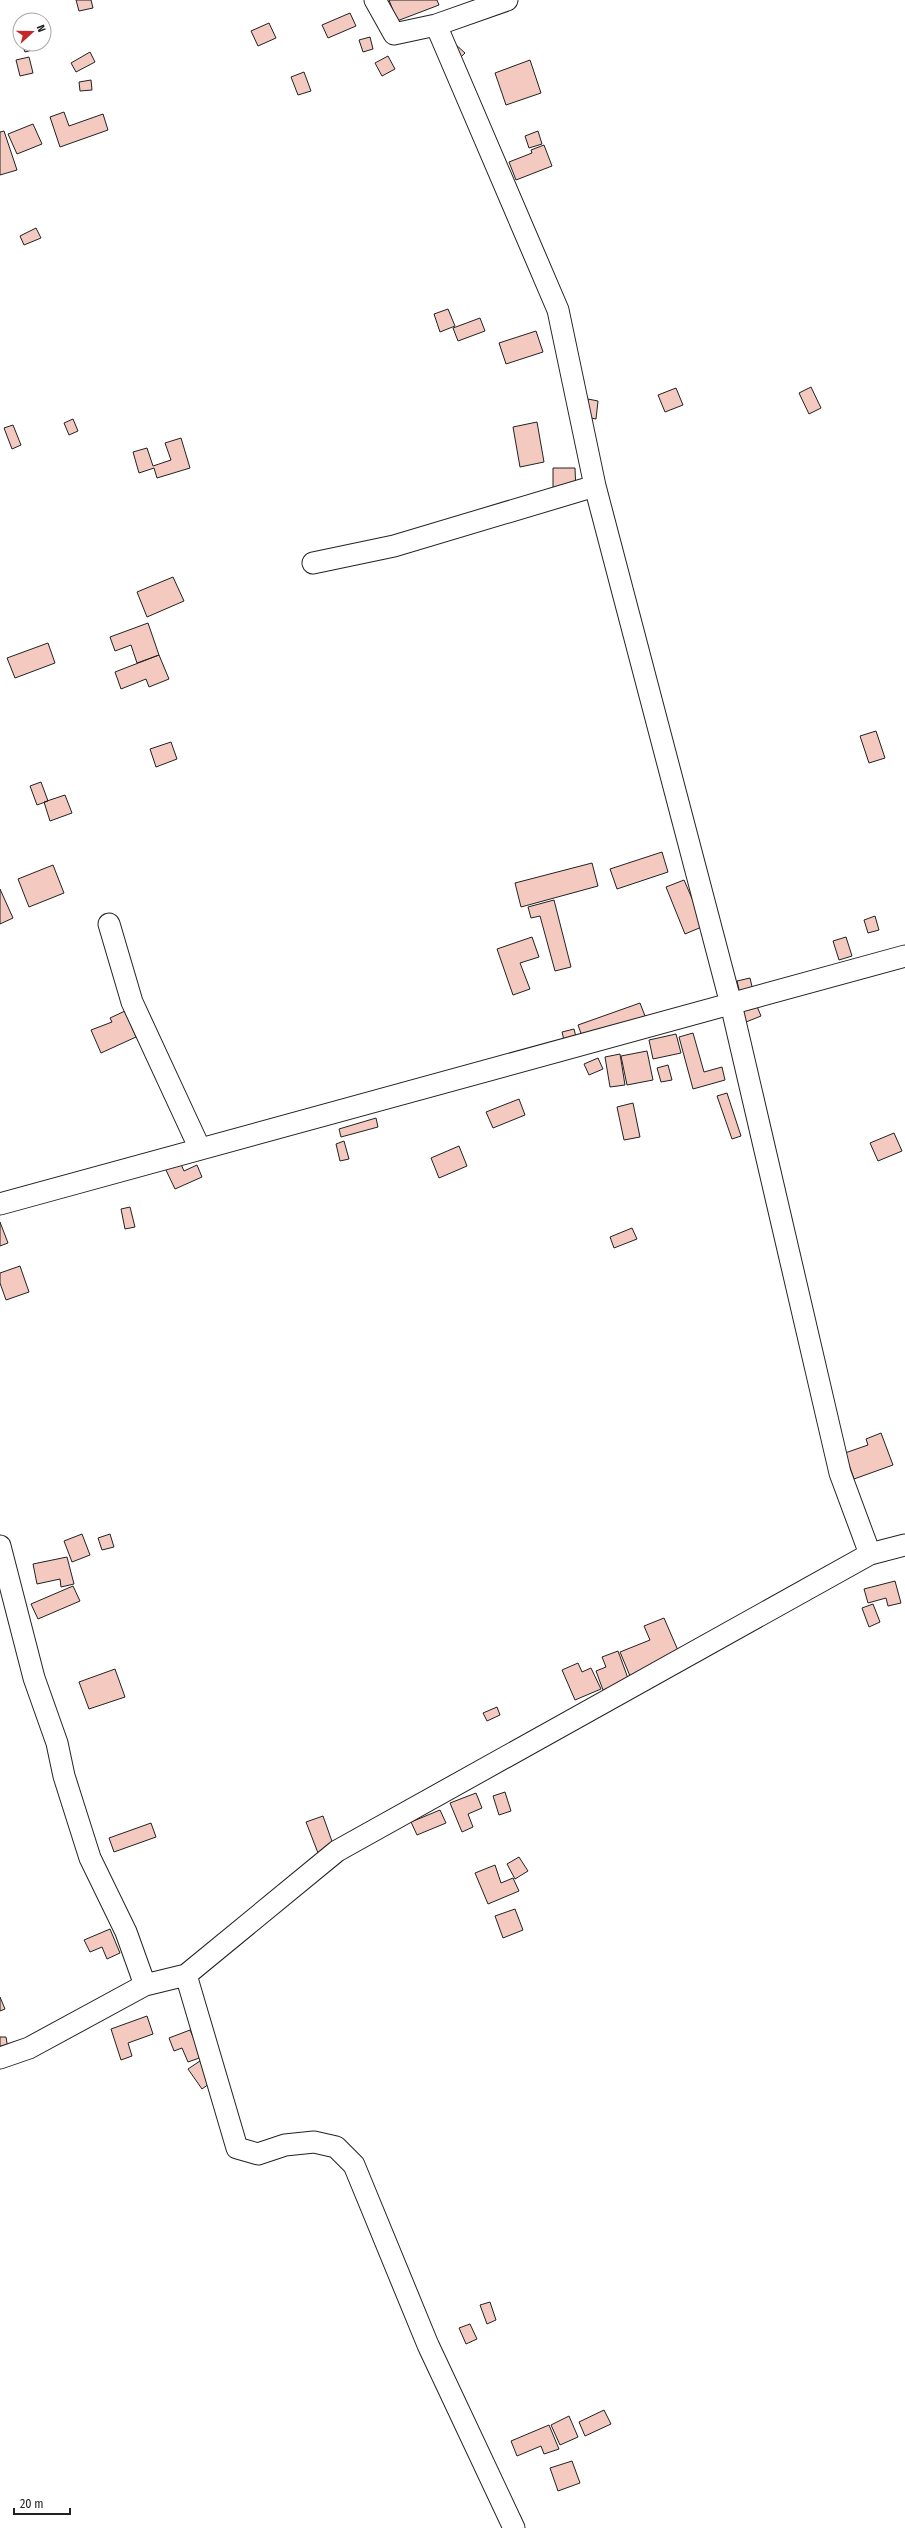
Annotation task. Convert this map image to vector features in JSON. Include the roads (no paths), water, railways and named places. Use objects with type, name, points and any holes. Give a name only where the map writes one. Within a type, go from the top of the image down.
[{"type":"street","points":[[376,0],[394,34],[436,25],[507,0]]},
{"type":"street","points":[[436,25],[558,310],[595,486],[731,1004],[840,1473],[870,1554]]},
{"type":"street","points":[[313,563],[394,546],[595,486]]},
{"type":"street","points":[[109,924],[132,1002],[200,1149]]},
{"type":"street","points":[[0,1204],[905,956]]},
{"type":"street","points":[[0,2058],[29,2048],[145,1985],[186,1975],[337,1851],[870,1554],[905,1545]]},
{"type":"street","points":[[0,1546],[34,1678],[57,1742],[64,1776],[90,1858],[126,1932],[145,1985]]},
{"type":"street","points":[[186,1975],[237,2148],[258,2154],[285,2145],[314,2142],[336,2147],[354,2165],[428,2345],[514,2528]]}]
